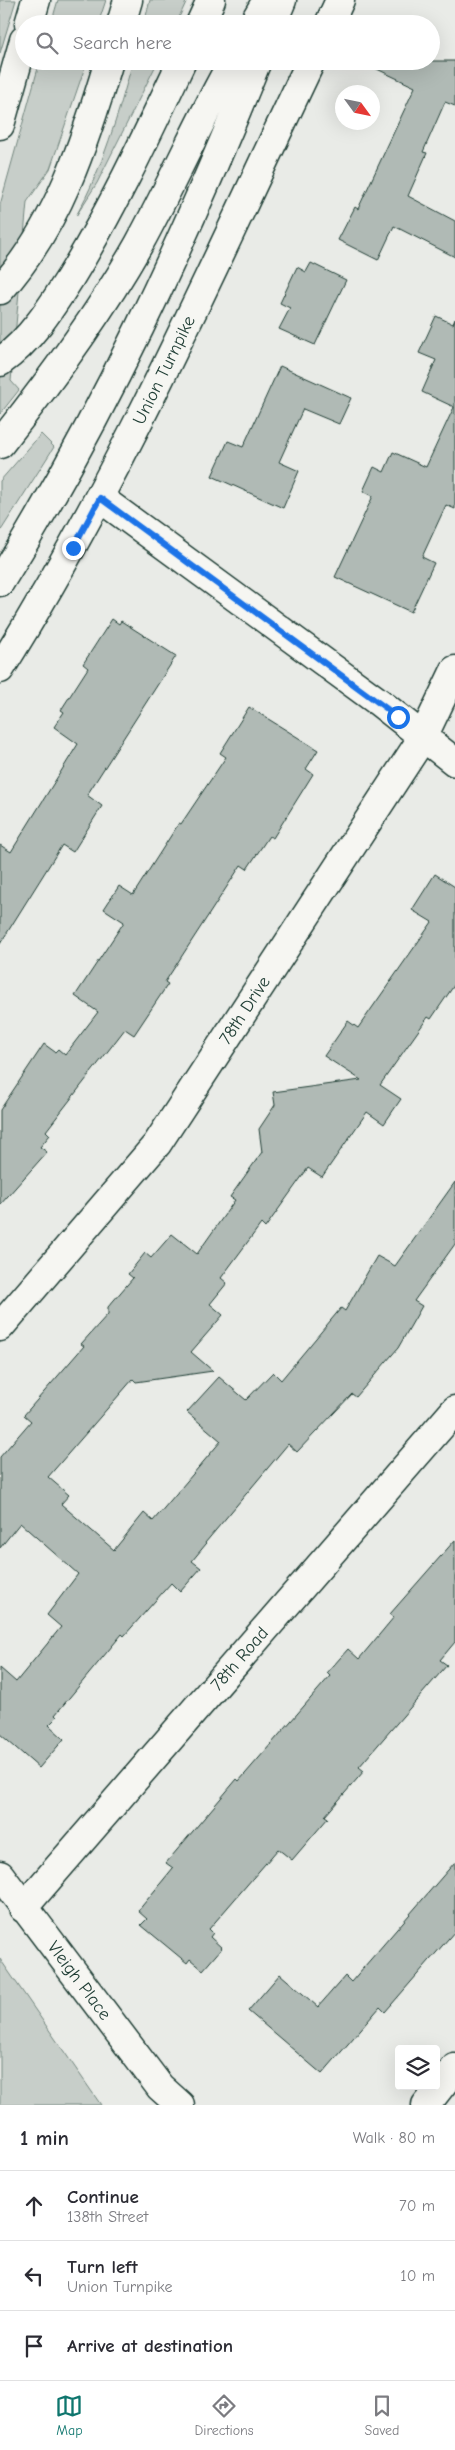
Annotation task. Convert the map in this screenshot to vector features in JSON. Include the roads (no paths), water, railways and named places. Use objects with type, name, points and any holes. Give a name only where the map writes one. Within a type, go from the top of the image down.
[{"type":"main road","points":[[32,15],[36,0]]},
{"type":"main road","points":[[123,15],[128,0]]},
{"type":"main road","points":[[204,15],[211,0]]},
{"type":"main road","points":[[258,15],[266,0]]},
{"type":"main road","points":[[276,15],[282,0]]},
{"type":"main road","points":[[333,15],[340,0]]},
{"type":"main road","points":[[0,124],[15,70]]},
{"type":"main road","points":[[0,290],[25,259],[65,188],[82,146],[106,70]]},
{"type":"main road","points":[[0,362],[25,340],[65,286],[124,183],[178,70]]},
{"type":"main road","points":[[0,444],[86,330],[113,287],[163,200],[227,70]]},
{"type":"main road","points":[[0,582],[67,469],[128,352],[187,228],[253,70]]},
{"type":"main road","name":"Union Turnpike","points":[[0,670],[38,609],[100,498],[136,427],[307,70]]},
{"type":"main road","points":[[100,498],[423,736],[455,762]]},
{"type":"main road","name":"78th Drive","points":[[0,1327],[157,1144],[423,736],[455,670]]},
{"type":"main road","name":"78th Road","points":[[23,1908],[455,1410]]},
{"type":"main road","name":"Vleigh Place","points":[[0,1874],[160,2096],[180,2105]]},
{"type":"main road","points":[[426,2105],[455,2068]]}]
